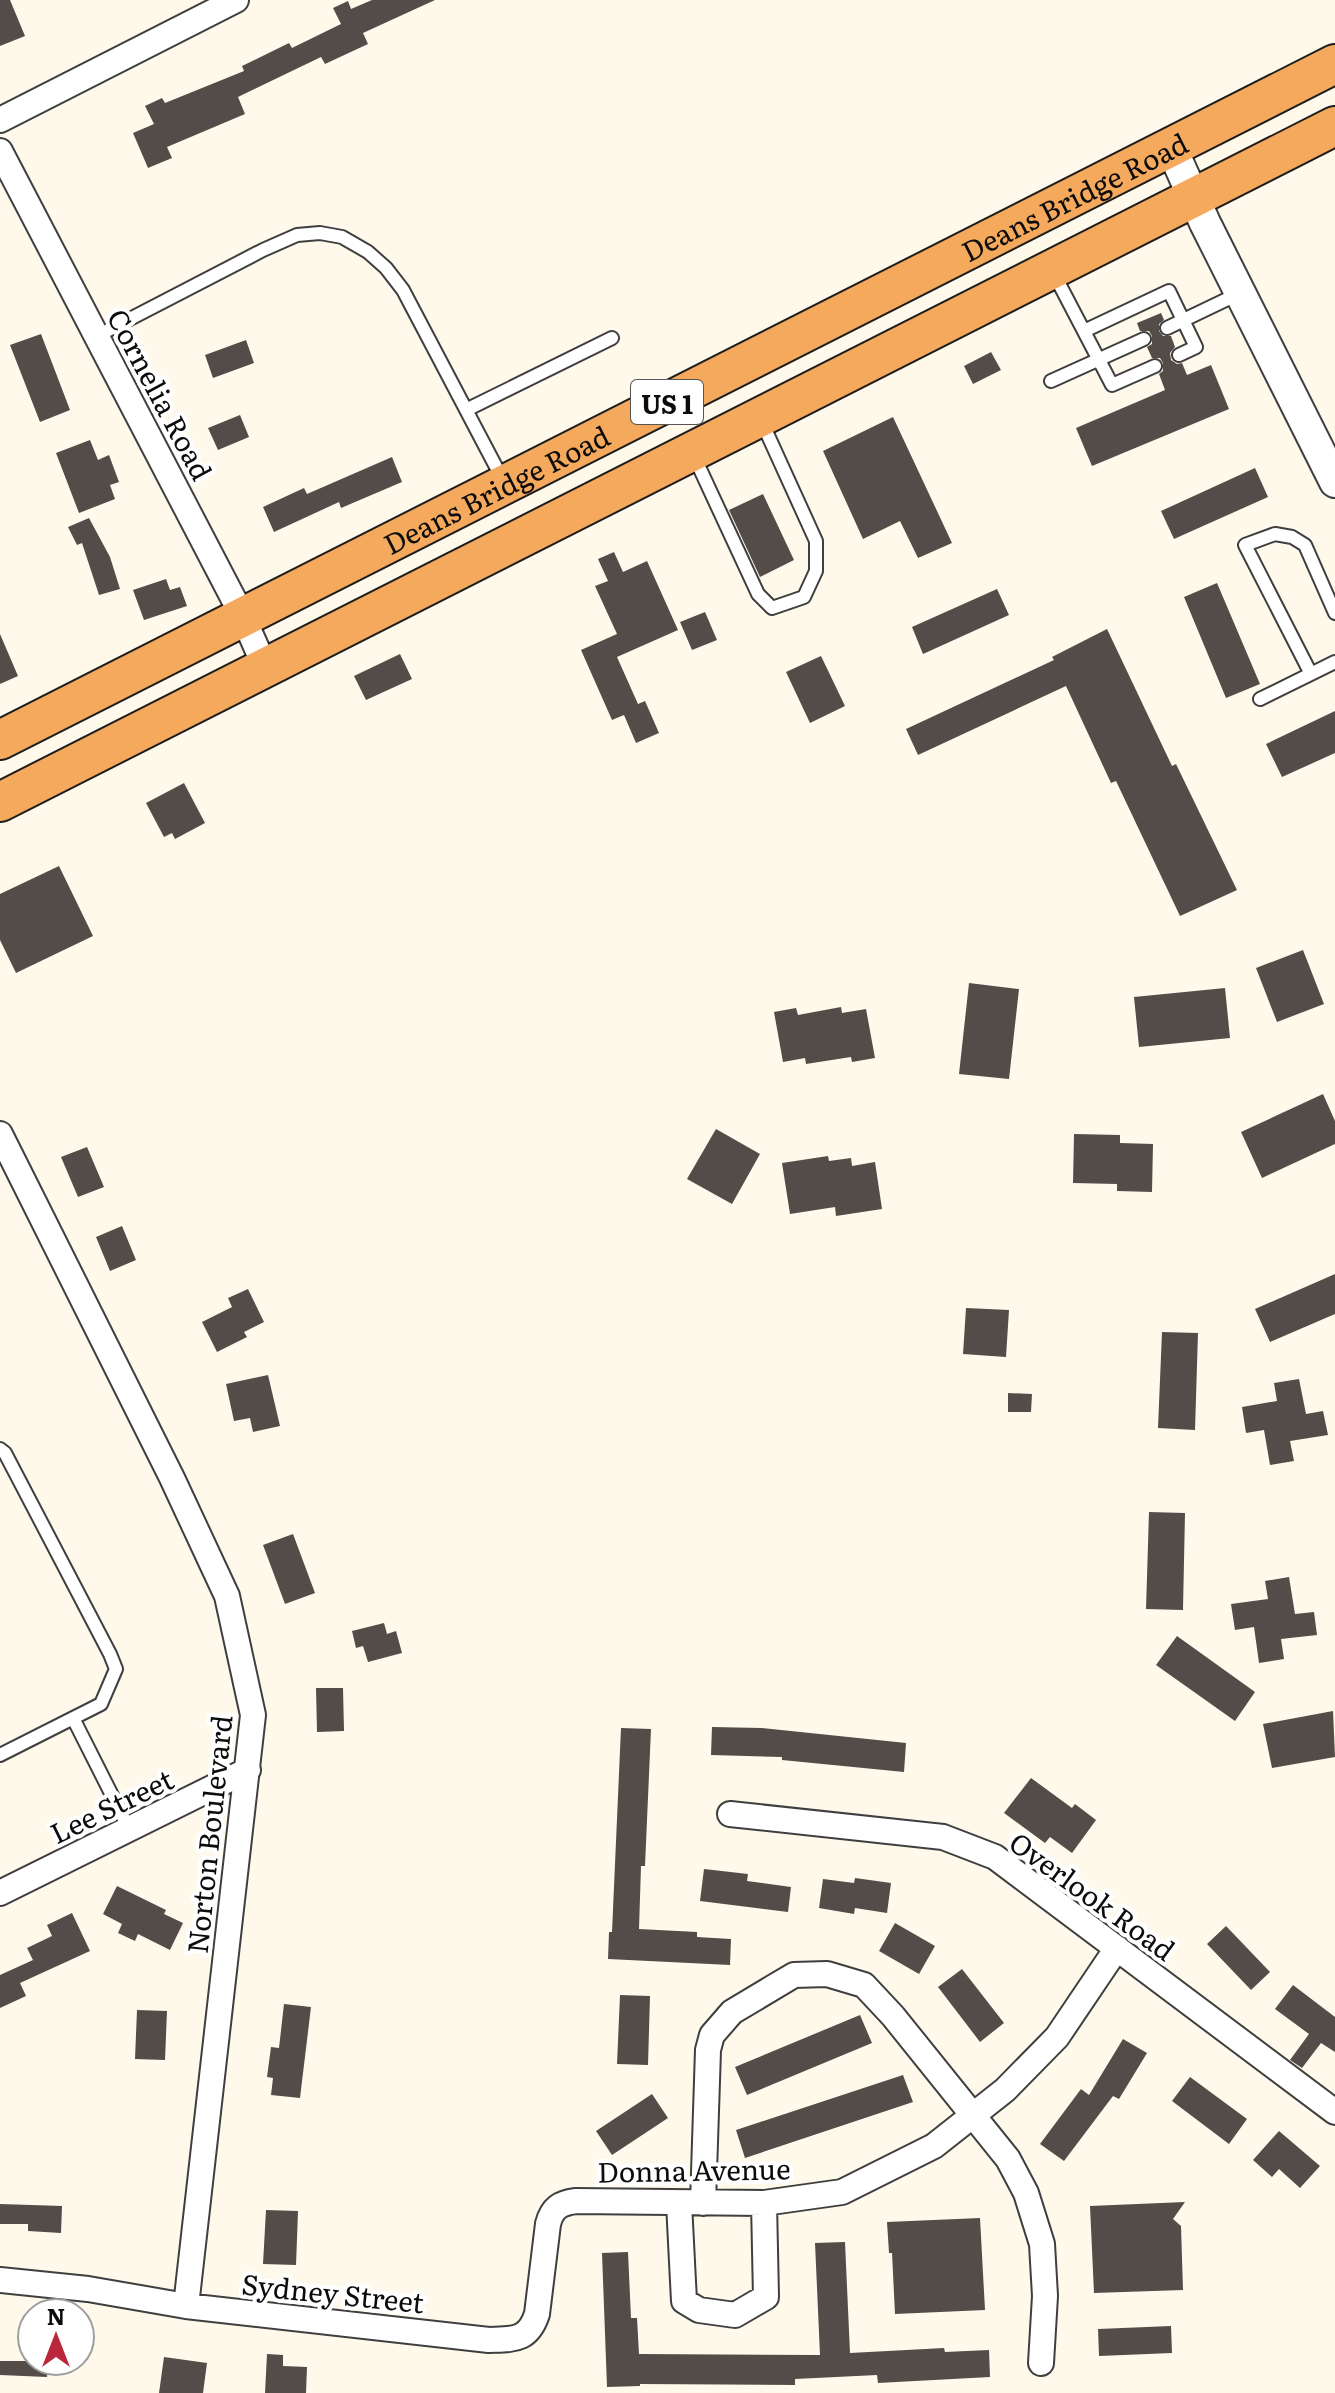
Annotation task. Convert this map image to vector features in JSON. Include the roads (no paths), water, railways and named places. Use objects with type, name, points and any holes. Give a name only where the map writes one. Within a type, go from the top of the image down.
[{"type":"highway","name":"Deans Bridge Road","points":[[0,740],[1335,64]]},
{"type":"highway","name":"Deans Bridge Road","points":[[0,802],[1335,126]]},
{"type":"street","points":[[0,120],[236,0]]},
{"type":"street","points":[[1171,147],[1335,482]]},
{"type":"street","name":"Cornelia Road","points":[[0,151],[243,617],[265,667]]},
{"type":"street","name":"Norton Boulevard","points":[[0,1134],[172,1478],[227,1596],[253,1715],[186,2306]]},
{"type":"street","name":"Lee Street","points":[[0,1893],[248,1770]]},
{"type":"street","name":"Overlook Road","points":[[730,1814],[943,1837],[995,1857],[1335,2112]]},
{"type":"street","name":"Donna Avenue","points":[[557,2206],[576,2201],[764,2203],[842,2192],[934,2146],[1005,2090],[1057,2037],[1117,1948]]},
{"type":"street","points":[[764,2203],[766,2297],[735,2315],[699,2310],[684,2301],[691,2203],[712,2035],[732,2012],[794,1975],[827,1974],[864,1985],[893,2016],[1008,2159],[1026,2193],[1042,2244],[1045,2296],[1041,2363]]},
{"type":"street","name":"Sydney Street","points":[[0,2280],[88,2289],[186,2306],[489,2340],[513,2339],[528,2332],[537,2314],[548,2224],[557,2206]]},
{"type":"lane","points":[[97,336],[297,235],[320,233],[342,237],[368,252],[386,268],[403,290],[505,484]]},
{"type":"lane","points":[[1051,269],[1112,385],[1155,366]]},
{"type":"lane","points":[[1084,331],[1169,291],[1196,347],[1179,355]]},
{"type":"lane","points":[[1167,328],[1240,293]]},
{"type":"lane","points":[[466,410],[612,338]]},
{"type":"lane","points":[[1051,381],[1144,339]]},
{"type":"lane","points":[[692,451],[758,594],[772,608],[804,597],[816,571],[816,541],[759,417]]},
{"type":"lane","points":[[1311,674],[1245,545],[1275,534],[1292,537],[1305,545],[1335,613]]},
{"type":"lane","points":[[1260,699],[1335,662]]},
{"type":"lane","points":[[0,1449],[5,1453],[116,1669],[101,1704],[0,1755]]},
{"type":"lane","points":[[73,1718],[129,1829]]}]
